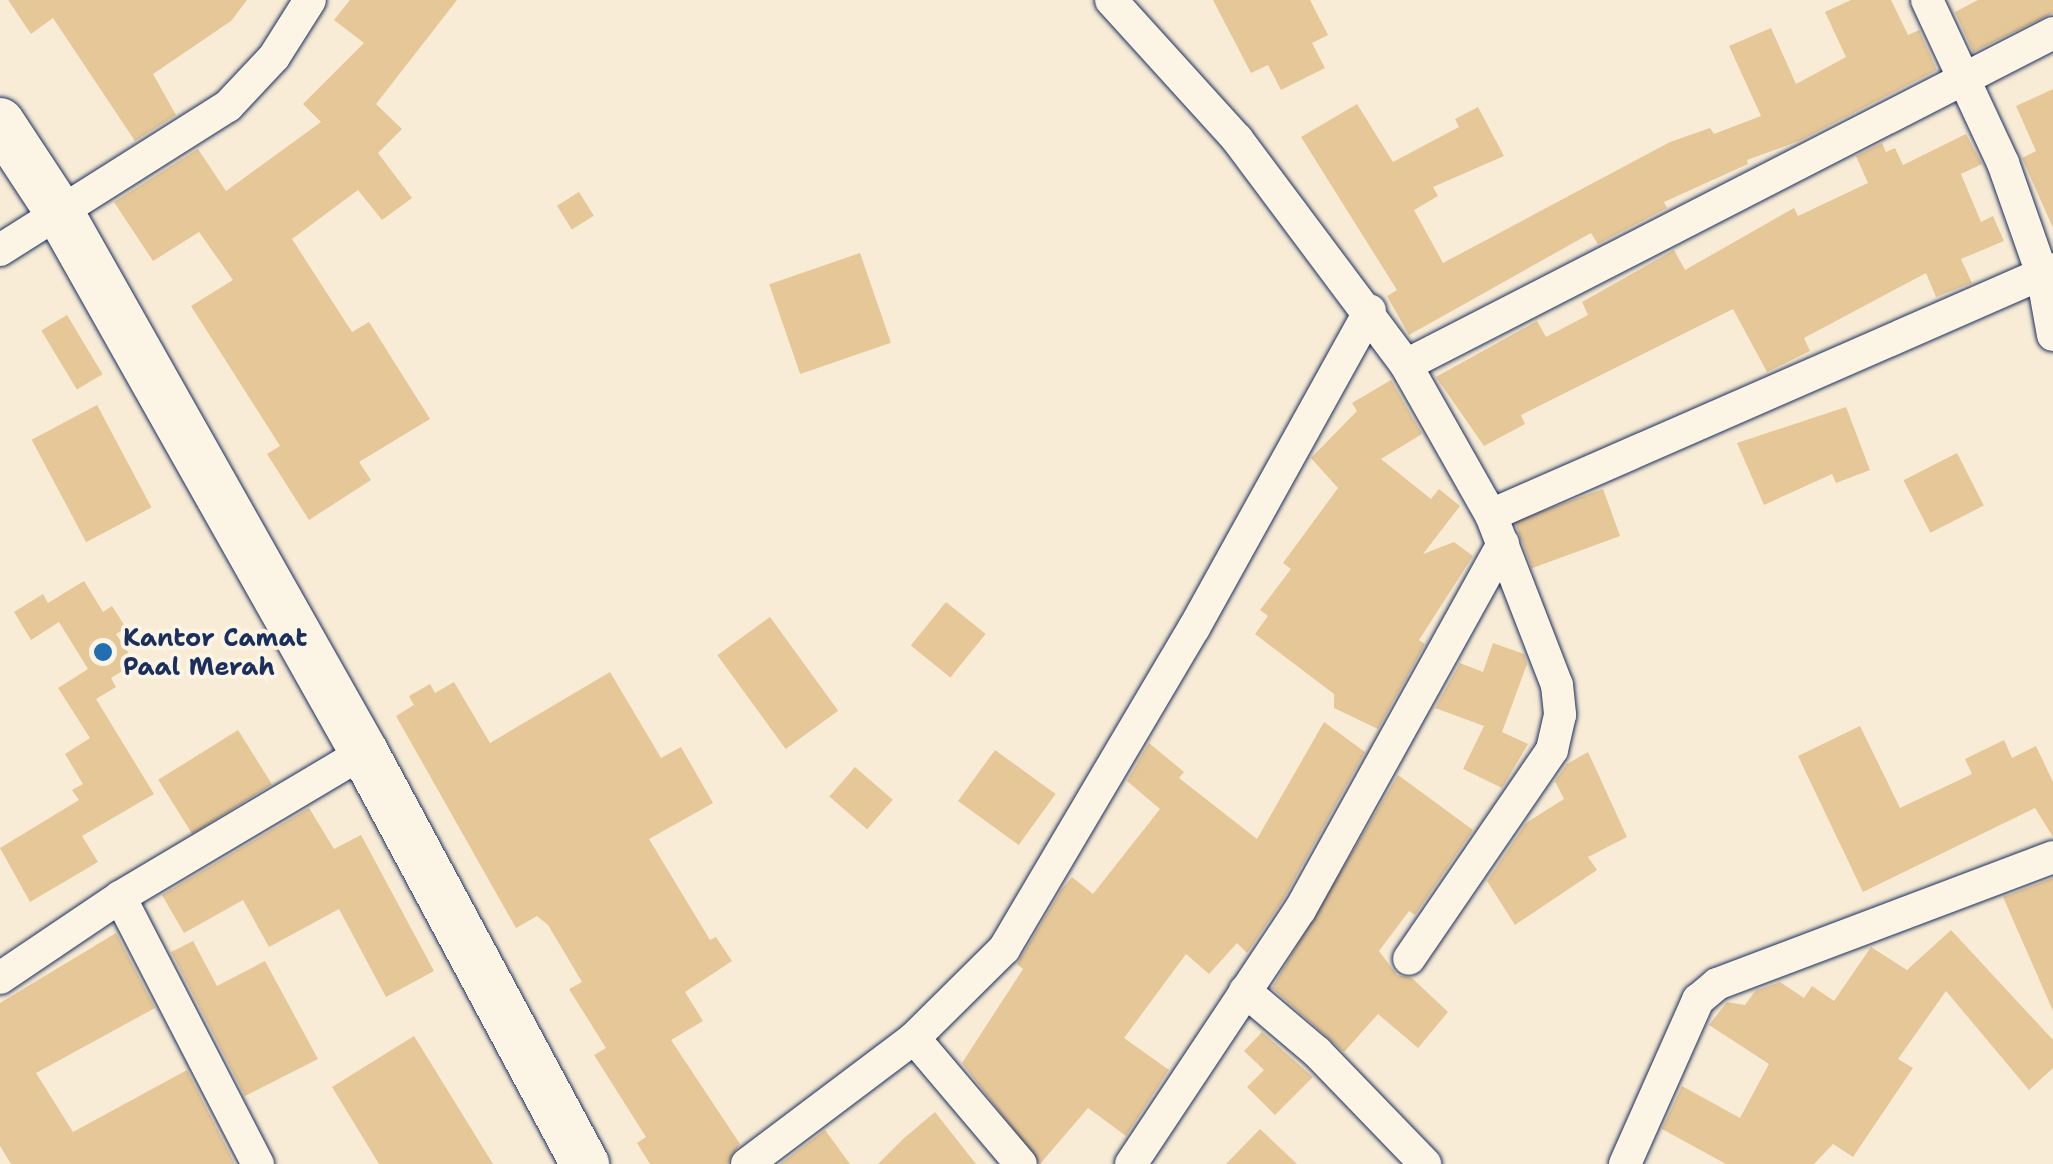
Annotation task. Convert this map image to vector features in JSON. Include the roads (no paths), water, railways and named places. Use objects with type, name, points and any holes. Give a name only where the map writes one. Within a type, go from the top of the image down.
[{"type":"highway","points":[[0,122],[61,215],[364,752],[585,1164]]},
{"type":"street","points":[[0,250],[228,106],[274,56],[310,0]]},
{"type":"street","points":[[1111,0],[1237,138],[1370,311],[1406,366],[1497,530],[1557,685],[1560,715],[1552,750],[1409,959]]},
{"type":"street","points":[[1927,0],[1966,74],[2048,271],[2053,334]]},
{"type":"street","points":[[1406,366],[1966,74],[2053,33]]},
{"type":"street","points":[[1131,1164],[1245,991],[1399,742],[1497,530],[2048,271]]},
{"type":"street","points":[[747,1164],[914,1038],[1004,949],[1194,628],[1370,311]]},
{"type":"street","points":[[0,978],[120,897],[364,752]]},
{"type":"street","points":[[1625,1164],[1698,1000],[1717,984],[2053,857]]},
{"type":"street","points":[[120,897],[258,1164]]},
{"type":"street","points":[[1245,991],[1317,1052],[1425,1164]]},
{"type":"street","points":[[914,1038],[1021,1164]]},
{"type":"place","name":"Kantor Camat Paal Merah","points":[[103,652]]}]
